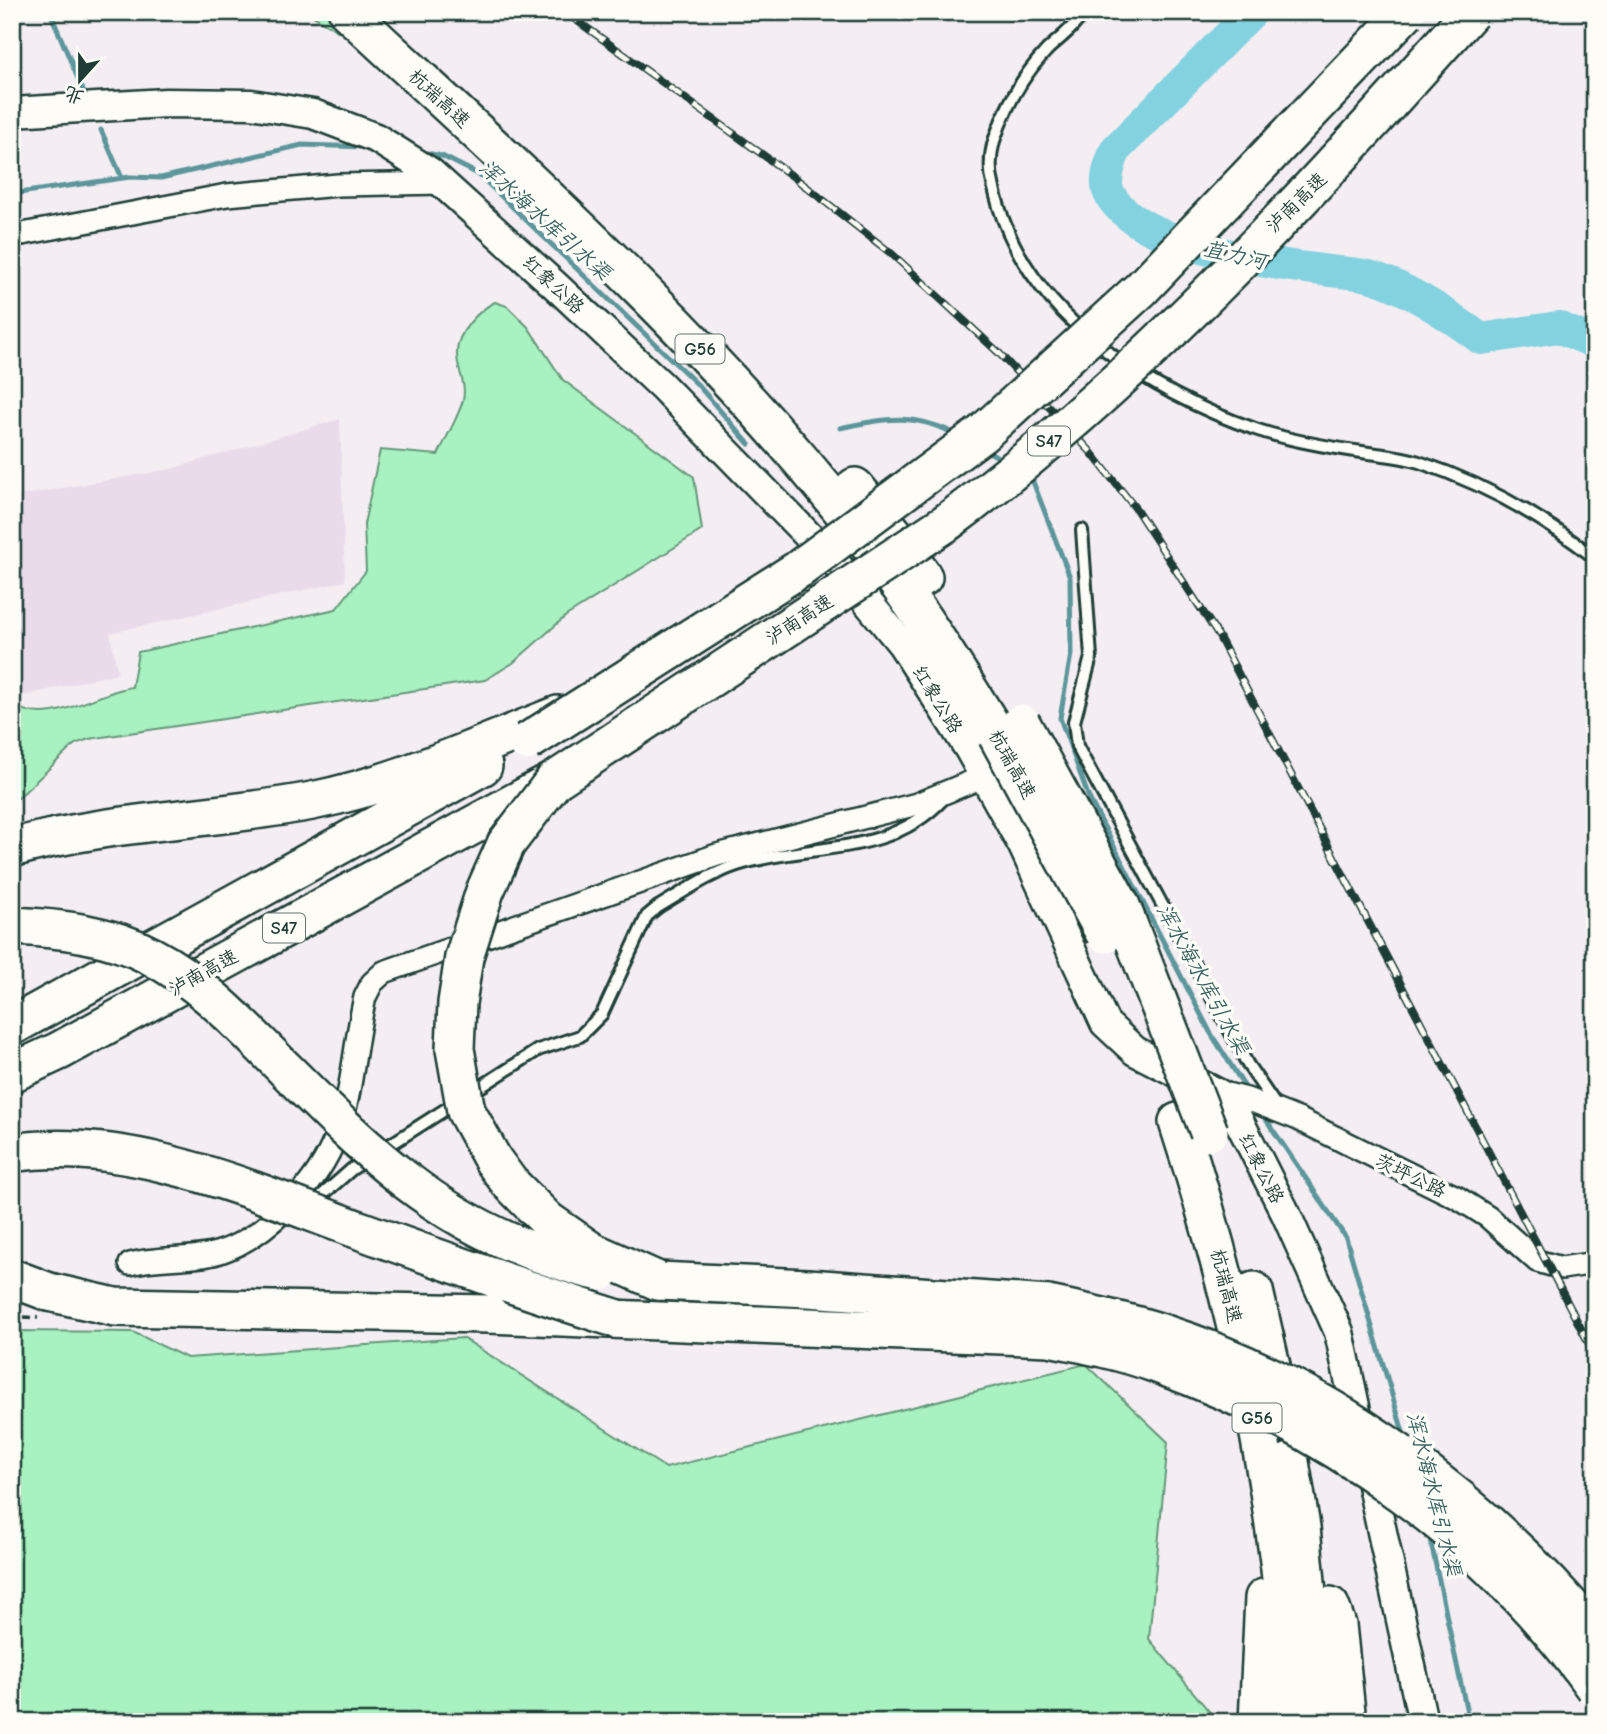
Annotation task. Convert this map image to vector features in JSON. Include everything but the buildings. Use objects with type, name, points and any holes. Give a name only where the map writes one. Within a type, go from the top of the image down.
[{"type":"highway","name":"杭瑞高速","points":[[348,12],[640,287],[780,435],[859,530],[1009,729]]},
{"type":"highway","name":"杭瑞高速","points":[[385,12],[601,216],[749,363],[894,534],[1009,729],[1194,1127],[1256,1411],[1288,1524],[1318,1722]]},
{"type":"highway","name":"S47","points":[[12,1026],[527,742],[799,569],[983,433],[1142,289],[1406,12]]},
{"type":"highway","name":"泸南高速","points":[[12,1073],[59,1051],[554,781],[946,523],[1006,479],[1181,318],[1348,149],[1471,12]]},
{"type":"highway","points":[[12,848],[72,836],[314,800],[441,762],[585,705]]},
{"type":"highway","points":[[554,781],[506,844],[474,923],[462,968],[455,1025],[461,1093],[478,1136],[501,1171],[548,1222],[591,1251],[658,1281]]},
{"type":"highway","points":[[12,926],[43,927],[111,940],[149,955],[180,973],[219,1003],[364,1147],[422,1194],[484,1233],[593,1271],[658,1281],[808,1287],[1049,1321],[1162,1332],[1202,1347],[1286,1386],[1360,1427],[1421,1468],[1492,1525],[1544,1576],[1595,1633]]},
{"type":"highway","points":[[12,1153],[34,1149],[95,1151],[167,1163],[534,1293],[618,1319]]},
{"type":"highway","points":[[12,1278],[49,1292],[115,1307],[618,1319],[1049,1321],[1179,1373],[1272,1415],[1351,1460],[1418,1507],[1478,1557],[1545,1625],[1595,1688]]},
{"type":"highway","name":"杭瑞高速","points":[[1288,1524],[1282,1581],[1293,1722]]},
{"type":"highway","points":[[1258,1722],[1264,1595],[1288,1524]]},
{"type":"highway","points":[[1288,1524],[1337,1625],[1347,1722]]},
{"type":"main road","name":"红象公路","points":[[12,112],[216,102],[283,108],[344,124],[412,159],[444,183],[662,386],[837,565],[902,644],[985,776],[1023,846],[1105,1023],[1135,1051],[1215,1091],[1237,1118],[1309,1260],[1339,1332],[1423,1722]]},
{"type":"street","points":[[12,236],[227,195],[338,185],[444,183]]},
{"type":"street","points":[[130,1264],[218,1253],[254,1236],[297,1198],[330,1154],[350,1094],[365,997],[372,983],[384,972],[717,855],[917,804],[985,776]]},
{"type":"street","name":"茨坪公路","points":[[1215,1091],[1276,1111],[1473,1206],[1536,1261],[1562,1268],[1595,1263]]},
{"type":"lane","points":[[1084,12],[1047,50],[1011,102],[994,143],[989,173],[1007,231],[1022,260],[1040,286],[1070,319],[1117,359],[1148,380],[1230,420],[1273,434],[1406,458],[1429,466],[1472,483],[1548,523],[1595,558]]},
{"type":"lane","points":[[1082,530],[1091,657],[1074,722],[1077,746],[1248,1065],[1276,1111]]},
{"type":"lane","points":[[254,1236],[283,1226],[329,1192],[352,1169],[538,1051],[580,1036],[602,1014],[647,916],[658,906],[740,863],[863,844],[906,829],[931,812],[952,789]]},
{"type":"shaded area","points":[[340,419],[345,581],[110,633],[118,673],[19,697],[12,604],[12,497],[171,469]]},
{"type":"green space","points":[[307,12],[329,12],[368,50]]},
{"type":"green space","points":[[495,302],[507,306],[528,327],[563,380],[694,477],[702,530],[566,616],[513,663],[485,680],[89,739],[75,744],[12,804],[12,703],[25,711],[55,712],[132,687],[138,652],[336,609],[366,571],[364,524],[380,450],[438,455],[463,400],[464,387],[457,358],[458,344],[476,316]]},
{"type":"green space","points":[[12,1331],[133,1332],[187,1358],[463,1338],[666,1468],[1086,1364],[1168,1442],[1149,1639],[1218,1722],[12,1722]]},
{"type":"waterway","points":[[50,12],[87,100]]},
{"type":"waterway","name":"苴力河","points":[[1252,12],[1116,149],[1107,184],[1110,195],[1125,213],[1148,228],[1207,249],[1270,263],[1375,278],[1416,296],[1481,339],[1558,327],[1595,343]]},
{"type":"waterway","points":[[101,130],[122,178]]},
{"type":"waterway","name":"浑水海水库引水渠","points":[[12,194],[130,177],[161,178],[302,145],[366,147]]},
{"type":"waterway","name":"浑水海水库引水渠","points":[[421,152],[442,156],[478,174],[697,384],[749,444]]},
{"type":"waterway","name":"浑水海水库引水渠","points":[[840,428],[873,421],[901,419],[929,424],[959,436]]},
{"type":"waterway","name":"浑水海水库引水渠","points":[[983,449],[1006,461]]},
{"type":"waterway","name":"浑水海水库引水渠","points":[[1030,474],[1070,577],[1071,654],[1060,718],[1089,798],[1210,1032],[1248,1092]]},
{"type":"waterway","name":"浑水海水库引水渠","points":[[1261,1112],[1346,1238],[1405,1439]]},
{"type":"waterway","name":"浑水海水库引水渠","points":[[1429,1533],[1469,1722]]},
{"type":"railway","points":[[565,12],[795,178],[892,254],[999,353],[1090,451],[1136,509],[1218,635],[1595,1355]]}]
